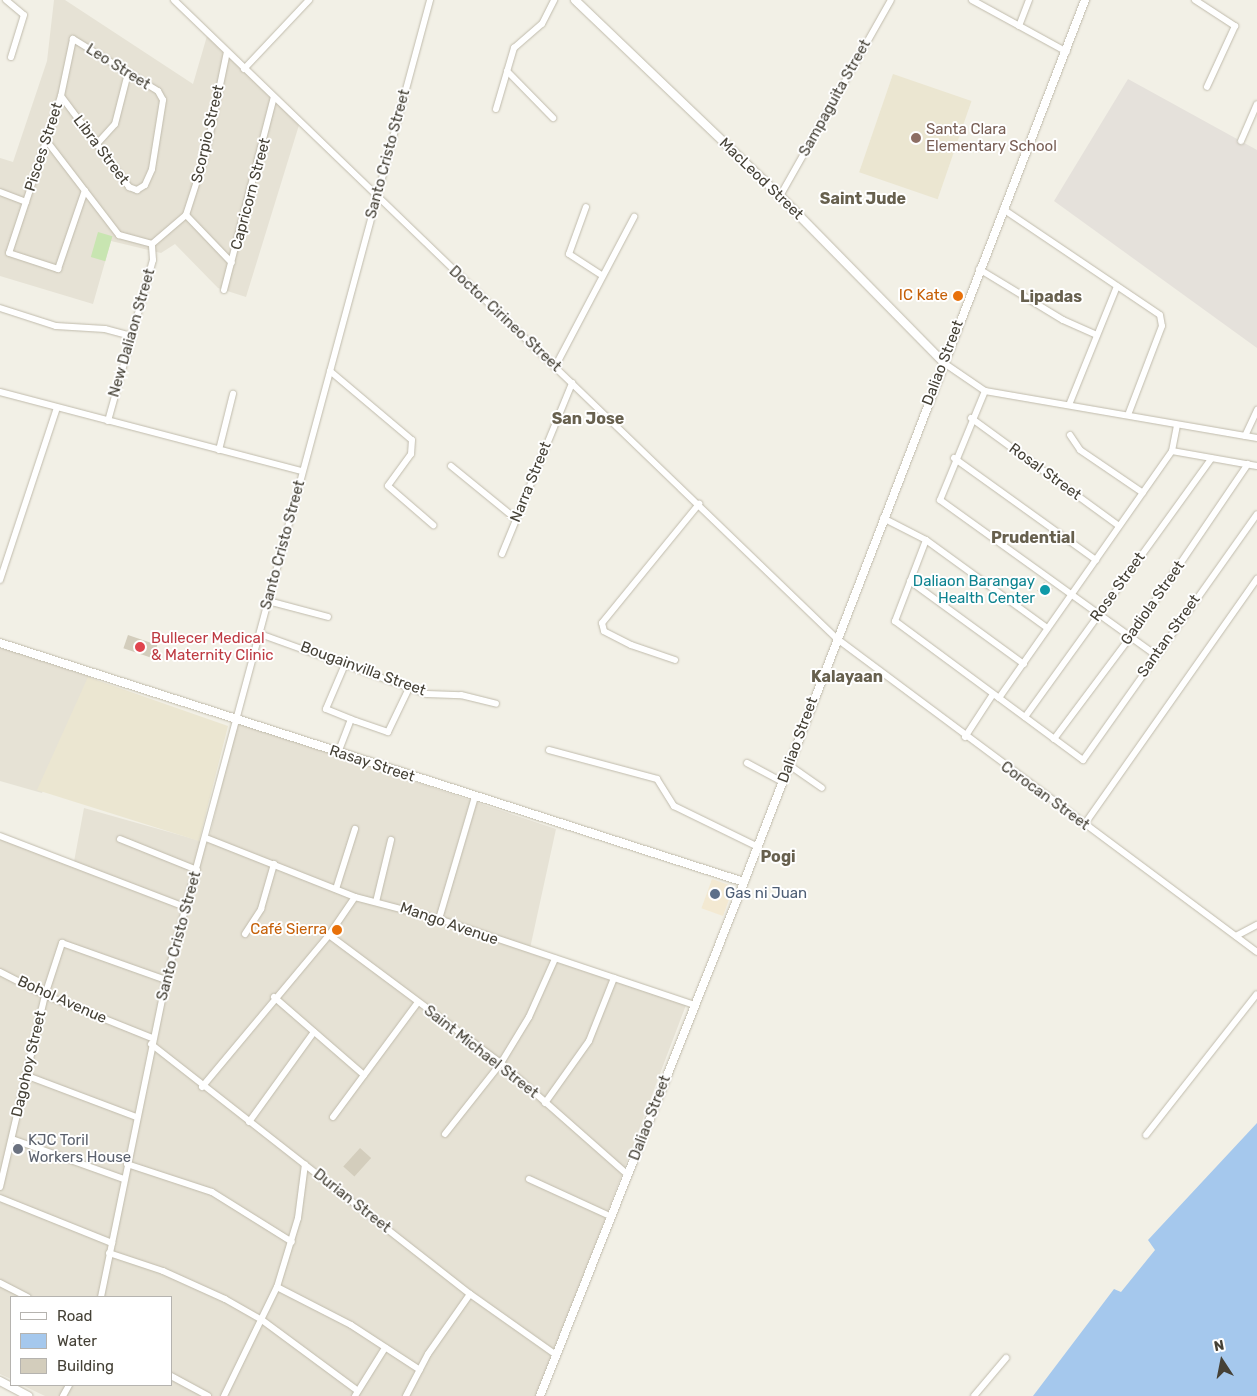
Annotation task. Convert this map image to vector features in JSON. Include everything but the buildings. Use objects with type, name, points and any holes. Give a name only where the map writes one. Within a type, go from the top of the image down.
[{"type":"street","points":[[6,0],[24,15],[11,57]]},
{"type":"street","name":"Doctor Cirineo Street","points":[[174,0],[376,198],[699,504],[836,638]]},
{"type":"street","points":[[244,69],[309,0]]},
{"type":"street","name":"Santo Cristo Street","points":[[101,1296],[151,1041],[166,980],[206,838],[235,721],[430,0]]},
{"type":"street","points":[[496,109],[514,48],[537,29],[554,0]]},
{"type":"street","name":"MacLeod Street","points":[[575,0],[780,196],[944,363]]},
{"type":"street","name":"Sampaguita Street","points":[[780,196],[891,0]]},
{"type":"street","points":[[972,0],[1067,52]]},
{"type":"street","points":[[1019,26],[1029,0]]},
{"type":"street","name":"Daliao Street","points":[[540,1396],[758,847],[882,518],[944,363],[979,269],[1067,52],[1085,0]]},
{"type":"street","points":[[1195,0],[1235,26],[1207,87]]},
{"type":"street","name":"Leo Street","points":[[73,39],[162,96]]},
{"type":"street","name":"Pisces Street","points":[[73,39],[61,96],[9,253],[58,269],[85,190]]},
{"type":"street","name":"Scorpio Street","points":[[186,215],[206,153],[227,52]]},
{"type":"street","points":[[506,70],[553,118]]},
{"type":"street","points":[[96,145],[115,124],[128,73]]},
{"type":"street","name":"Libra Street","points":[[61,96],[129,187],[142,188],[155,156],[162,96]]},
{"type":"street","name":"Capricorn Street","points":[[224,290],[274,97]]},
{"type":"street","points":[[1241,141],[1257,104]]},
{"type":"street","points":[[46,140],[123,238],[152,244],[186,215],[232,263]]},
{"type":"street","points":[[0,192],[26,202]]},
{"type":"street","points":[[586,207],[570,254],[603,276]]},
{"type":"street","points":[[1003,209],[1117,286],[1162,320],[1128,415]]},
{"type":"street","points":[[555,367],[634,217]]},
{"type":"street","name":"New Daliaon Street","points":[[108,421],[153,260],[152,244]]},
{"type":"street","points":[[979,269],[1063,320],[1097,335]]},
{"type":"street","points":[[1069,405],[1117,286]]},
{"type":"street","points":[[0,308],[56,326],[105,329],[132,336]]},
{"type":"street","points":[[944,363],[985,391],[1257,438]]},
{"type":"street","points":[[330,371],[412,440],[411,454],[388,486],[433,526]]},
{"type":"street","name":"Narra Street","points":[[502,554],[572,383]]},
{"type":"street","points":[[985,391],[954,458],[940,500],[1156,655]]},
{"type":"street","points":[[0,392],[302,471]]},
{"type":"street","points":[[219,450],[233,394]]},
{"type":"street","points":[[0,580],[57,408]]},
{"type":"street","points":[[1245,436],[1257,410]]},
{"type":"street","name":"Rosal Street","points":[[971,418],[1119,526]]},
{"type":"street","points":[[964,737],[1024,664],[1047,628],[1172,451],[1177,425]]},
{"type":"street","points":[[1070,435],[1080,450],[1143,493]]},
{"type":"street","points":[[1172,451],[1257,466]]},
{"type":"street","points":[[954,458],[1096,560]]},
{"type":"street","name":"Rose Street","points":[[1025,717],[1212,458]]},
{"type":"street","name":"Gadiola Street","points":[[1054,738],[1131,636],[1248,464]]},
{"type":"street","points":[[451,466],[516,519]]},
{"type":"street","points":[[675,660],[631,645],[604,630],[602,624],[699,504]]},
{"type":"street","name":"Santan Street","points":[[1054,738],[1083,760],[1257,514]]},
{"type":"street","points":[[882,518],[926,540],[1047,628]]},
{"type":"street","points":[[926,540],[895,621],[1054,738]]},
{"type":"street","points":[[1084,825],[1257,579]]},
{"type":"street","points":[[910,580],[1024,664]]},
{"type":"street","points":[[268,601],[328,617]]},
{"type":"street","name":"Bougainvilla Street","points":[[260,634],[346,662],[427,694],[461,695],[496,704]]},
{"type":"street","name":"Corocan Street","points":[[836,638],[964,737],[1257,952]]},
{"type":"street","name":"Rasay Street","points":[[0,643],[235,721],[744,882]]},
{"type":"street","points":[[346,662],[326,709],[351,719],[388,732],[410,686]]},
{"type":"street","points":[[338,753],[351,719]]},
{"type":"street","points":[[550,750],[658,780],[674,806],[758,847]]},
{"type":"street","points":[[747,764],[782,782]]},
{"type":"street","points":[[789,765],[822,788]]},
{"type":"street","points":[[439,919],[475,797]]},
{"type":"street","points":[[336,889],[355,829]]},
{"type":"street","points":[[0,836],[185,908]]},
{"type":"street","name":"Mango Avenue","points":[[206,838],[356,897],[439,919],[695,1005]]},
{"type":"street","points":[[120,839],[196,870]]},
{"type":"street","points":[[376,902],[392,840]]},
{"type":"street","points":[[245,934],[261,909],[274,864]]},
{"type":"street","points":[[202,1087],[274,997],[329,936],[356,897]]},
{"type":"street","points":[[1236,936],[1257,925]]},
{"type":"street","name":"Saint Michael Street","points":[[329,936],[501,1064],[628,1175]]},
{"type":"street","name":"Dagohoy Street","points":[[0,1187],[45,995],[62,942],[166,980]]},
{"type":"street","points":[[445,1134],[501,1064],[529,1017],[555,959]]},
{"type":"street","name":"Bohol Avenue","points":[[0,972],[45,995],[151,1041]]},
{"type":"street","points":[[545,1103],[589,1041],[614,978]]},
{"type":"street","points":[[1146,1135],[1257,994]]},
{"type":"street","points":[[274,997],[364,1075]]},
{"type":"street","points":[[333,1117],[418,1002]]},
{"type":"street","points":[[249,1122],[314,1032]]},
{"type":"street","name":"Durian Street","points":[[151,1041],[202,1087],[305,1164],[470,1294],[556,1355]]},
{"type":"street","points":[[25,1075],[136,1117]]},
{"type":"street","points":[[12,1139],[124,1179]]},
{"type":"street","points":[[127,1164],[212,1192],[292,1242]]},
{"type":"street","points":[[224,1396],[277,1287],[292,1242],[305,1164]]},
{"type":"street","points":[[529,1179],[612,1217]]},
{"type":"street","points":[[0,1198],[112,1243]]},
{"type":"street","points":[[109,1254],[189,1282],[262,1320],[356,1394],[385,1348]]},
{"type":"street","points":[[0,1282],[26,1296]]},
{"type":"street","points":[[277,1287],[420,1370]]},
{"type":"street","points":[[406,1396],[420,1370],[470,1294]]},
{"type":"street","points":[[974,1396],[1006,1358]]},
{"type":"street","points":[[172,1377],[208,1396]]},
{"type":"street","points":[[0,1382],[28,1396]]},
{"type":"shaded area","points":[[54,0],[65,0],[193,84],[207,36],[299,125],[246,297],[218,288],[175,244],[161,253],[111,241],[93,304],[0,276],[0,158],[13,162],[47,61]]},
{"type":"shaded area","name":"Santa Clara Elementary School","points":[[893,74],[971,101],[938,199],[859,172]]},
{"type":"shaded area","points":[[1128,79],[1257,150],[1257,348],[1054,201]]},
{"type":"shaded area","points":[[0,647],[91,677],[42,793],[0,781]]},
{"type":"shaded area","points":[[88,677],[228,726],[199,841],[37,790]]},
{"type":"shaded area","points":[[237,722],[556,829],[529,953],[686,1005],[538,1396],[45,1396],[24,1386],[172,1386],[172,1296],[10,1296],[10,1379],[0,1374],[0,839],[73,867],[84,808],[208,843]]},
{"type":"shaded area","points":[[712,879],[734,887],[723,916],[701,908]]},
{"type":"green space","points":[[98,232],[112,236],[105,261],[91,257]]},
{"type":"water","points":[[1257,1123],[1257,1396],[1033,1396],[1114,1289],[1121,1292],[1155,1250],[1148,1240]]},
{"type":"place","name":"Santa Clara Elementary School","points":[[916,138]]},
{"type":"place","name":"IC Kate","points":[[958,296]]},
{"type":"place","name":"Daliaon Barangay Health Center","points":[[1045,590]]},
{"type":"place","name":"Bullecer Medical & Maternity Clinic","points":[[140,647]]},
{"type":"place","name":"Gas ni Juan","points":[[715,894]]},
{"type":"place","name":"Café Sierra","points":[[337,930]]},
{"type":"place","name":"KJC Toril Workers House","points":[[18,1149]]},
{"type":"district","name":"Saint Jude","points":[[863,199]]},
{"type":"district","name":"Lipadas","points":[[1051,297]]},
{"type":"district","name":"San Jose","points":[[588,419]]},
{"type":"district","name":"Prudential","points":[[1033,538]]},
{"type":"district","name":"Kalayaan","points":[[847,677]]},
{"type":"district","name":"Pogi","points":[[778,857]]}]
